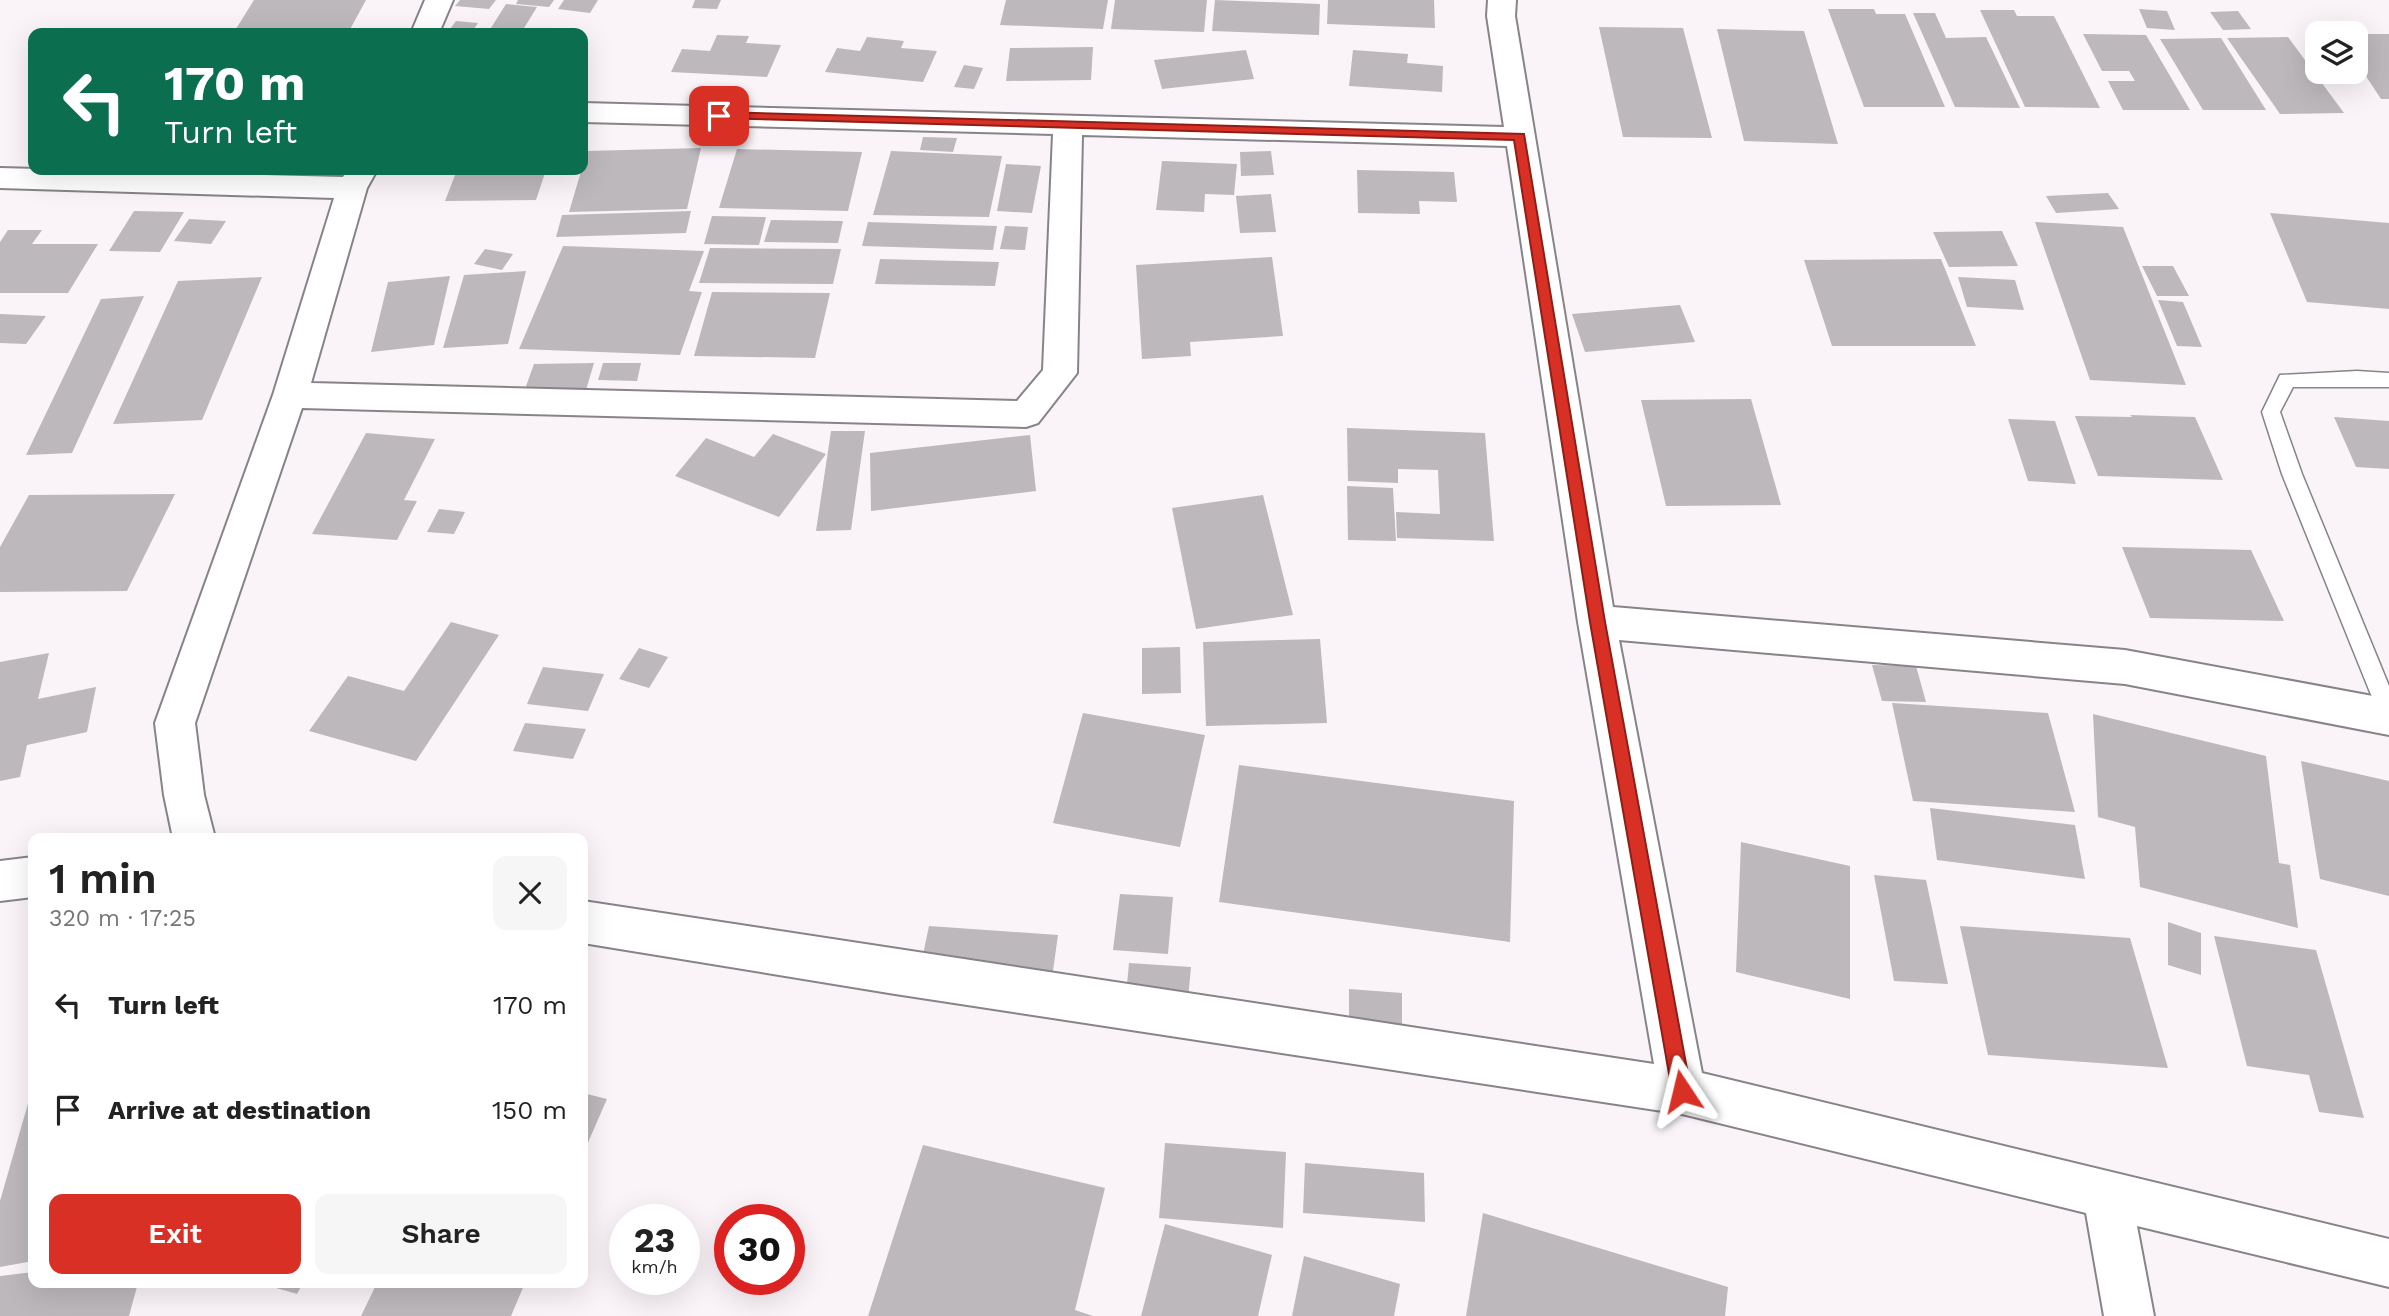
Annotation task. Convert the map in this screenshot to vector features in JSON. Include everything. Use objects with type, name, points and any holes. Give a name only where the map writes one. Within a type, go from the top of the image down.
[{"type":"street","points":[[427,28],[439,0]]},
{"type":"street","points":[[1502,0],[1500,16],[1597,622],[1682,1091]]},
{"type":"street","points":[[588,112],[1520,136]]},
{"type":"street","points":[[289,395],[1026,414],[1060,373],[1068,124]]},
{"type":"street","points":[[0,178],[357,179],[289,395],[175,723],[184,794],[193,833]]},
{"type":"street","points":[[1597,622],[2124,667],[2389,715]]},
{"type":"street","points":[[0,881],[28,878]]},
{"type":"street","points":[[588,923],[1682,1091],[2389,1264]]},
{"type":"street","points":[[2108,1196],[2129,1316]]},
{"type":"lane","points":[[2389,380],[2287,380],[2271,412],[2292,474],[2389,715]]},
{"type":"building","points":[[254,0],[366,0],[351,28],[236,28]]},
{"type":"building","points":[[460,0],[496,0],[489,9],[455,6]]},
{"type":"building","points":[[518,0],[554,0],[549,7],[516,4]]},
{"type":"building","points":[[564,0],[598,0],[590,13],[558,9]]},
{"type":"building","points":[[695,0],[721,0],[717,9],[692,8]]},
{"type":"building","points":[[1006,0],[1108,0],[1103,29],[1000,25]]},
{"type":"building","points":[[1115,0],[1207,0],[1204,32],[1111,29]]},
{"type":"building","points":[[1215,0],[1320,4],[1319,35],[1212,31]]},
{"type":"building","points":[[1328,0],[1434,0],[1435,28],[1327,24]]},
{"type":"building","points":[[506,4],[537,7],[524,28],[491,28]]},
{"type":"building","points":[[1828,9],[1874,9],[1876,14],[1905,14],[1945,107],[1864,107]]},
{"type":"building","points":[[2139,9],[2167,11],[2175,30],[2147,28]]},
{"type":"building","points":[[1980,10],[2014,10],[2017,16],[2054,16],[2100,108],[2025,107]]},
{"type":"building","points":[[2238,11],[2251,29],[2223,30],[2210,12]]},
{"type":"building","points":[[1913,13],[1935,13],[1946,38],[1986,37],[2020,108],[1955,107]]},
{"type":"building","points":[[456,21],[478,23],[474,28],[451,28]]},
{"type":"building","points":[[1599,27],[1683,28],[1712,138],[1623,137]]},
{"type":"building","points":[[1717,29],[1804,31],[1838,144],[1744,141]]},
{"type":"building","points":[[2083,34],[2146,35],[2190,110],[2123,110],[2108,81],[2135,81],[2129,71],[2102,71]]},
{"type":"building","points":[[2368,34],[2389,34],[2389,99],[2381,99],[2368,79]]},
{"type":"building","points":[[717,35],[749,36],[746,43],[781,45],[767,77],[671,72],[682,49],[710,51]]},
{"type":"building","points":[[867,37],[904,41],[901,48],[937,51],[923,82],[825,72],[837,48],[860,51]]},
{"type":"building","points":[[2288,37],[2305,60],[2305,84],[2323,84],[2344,113],[2280,114],[2227,38]]},
{"type":"building","points":[[2221,38],[2266,110],[2203,110],[2160,39]]},
{"type":"building","points":[[1093,47],[1091,80],[1006,81],[1010,48]]},
{"type":"building","points":[[1246,50],[1254,79],[1162,89],[1154,60]]},
{"type":"building","points":[[1353,50],[1408,54],[1407,63],[1443,66],[1442,92],[1349,86]]},
{"type":"building","points":[[964,65],[983,68],[974,89],[954,87]]},
{"type":"building","points":[[923,137],[957,138],[953,152],[920,150]]},
{"type":"building","points":[[701,148],[687,209],[569,212],[580,175],[588,175],[588,151]]},
{"type":"building","points":[[737,149],[862,152],[848,211],[719,208]]},
{"type":"building","points":[[891,151],[1002,156],[989,217],[873,215]]},
{"type":"building","points":[[1271,151],[1274,175],[1241,176],[1240,152]]},
{"type":"building","points":[[1162,161],[1237,164],[1234,195],[1205,194],[1204,212],[1156,210]]},
{"type":"building","points":[[1006,164],[1041,166],[1032,213],[997,211]]},
{"type":"building","points":[[1357,170],[1454,172],[1457,202],[1419,201],[1420,214],[1358,213]]},
{"type":"building","points":[[455,175],[544,175],[536,200],[445,201]]},
{"type":"building","points":[[2108,193],[2119,209],[2056,213],[2046,196]]},
{"type":"building","points":[[1271,194],[1276,232],[1240,233],[1236,196]]},
{"type":"building","points":[[134,211],[184,212],[160,252],[109,251]]},
{"type":"building","points":[[691,211],[686,233],[556,237],[562,215]]},
{"type":"building","points":[[2270,213],[2389,223],[2389,309],[2307,302]]},
{"type":"building","points":[[712,216],[766,217],[759,245],[704,244]]},
{"type":"building","points":[[189,219],[226,221],[211,244],[174,241]]},
{"type":"building","points":[[771,220],[843,221],[838,243],[764,242]]},
{"type":"building","points":[[868,222],[997,226],[993,250],[862,246]]},
{"type":"building","points":[[2035,222],[2123,227],[2186,385],[2090,380]]},
{"type":"building","points":[[1005,226],[1028,227],[1025,250],[1000,249]]},
{"type":"building","points":[[8,230],[42,230],[32,244],[98,244],[68,293],[0,293],[0,242]]},
{"type":"building","points":[[2002,231],[2018,266],[1949,267],[1933,232]]},
{"type":"building","points":[[563,246],[704,251],[689,291],[702,292],[680,355],[519,349]]},
{"type":"building","points":[[710,248],[841,249],[833,284],[699,283]]},
{"type":"building","points":[[485,249],[513,254],[502,270],[474,264]]},
{"type":"building","points":[[1272,257],[1283,336],[1190,342],[1191,356],[1142,359],[1136,265]]},
{"type":"building","points":[[880,259],[999,262],[995,286],[875,284]]},
{"type":"building","points":[[1941,259],[1976,346],[1832,346],[1804,260]]},
{"type":"building","points":[[2142,266],[2173,266],[2189,296],[2157,296]]},
{"type":"building","points":[[526,271],[508,344],[443,348],[464,275]]},
{"type":"building","points":[[450,276],[434,345],[371,352],[388,282]]},
{"type":"building","points":[[262,277],[202,420],[113,424],[178,281]]},
{"type":"building","points":[[1958,277],[2015,280],[2024,310],[1967,307]]},
{"type":"building","points":[[712,292],[830,293],[815,358],[694,356]]},
{"type":"building","points":[[144,296],[72,453],[26,455],[101,299]]},
{"type":"building","points":[[2158,300],[2183,302],[2202,347],[2177,346]]},
{"type":"building","points":[[1680,305],[1695,342],[1585,352],[1572,314]]},
{"type":"building","points":[[0,314],[46,316],[26,344],[0,343]]},
{"type":"building","points":[[594,363],[586,390],[525,389],[534,364]]},
{"type":"building","points":[[603,363],[641,363],[637,381],[598,380]]},
{"type":"building","points":[[1751,399],[1781,505],[1666,506],[1641,400]]},
{"type":"building","points":[[2130,415],[2195,417],[2223,480],[2098,476],[2075,416],[2132,417]]},
{"type":"building","points":[[2334,417],[2389,421],[2389,469],[2356,467]]},
{"type":"building","points":[[2008,419],[2055,421],[2076,484],[2028,481]]},
{"type":"building","points":[[1347,428],[1485,433],[1494,541],[1397,538],[1396,512],[1440,514],[1438,470],[1398,469],[1398,483],[1348,481]]},
{"type":"building","points":[[831,431],[865,431],[851,530],[816,531]]},
{"type":"building","points":[[366,433],[435,439],[404,500],[417,501],[397,540],[312,534]]},
{"type":"building","points":[[773,434],[826,454],[779,517],[675,476],[706,438],[754,457]]},
{"type":"building","points":[[1030,435],[1036,491],[871,511],[870,453]]},
{"type":"building","points":[[1347,486],[1393,488],[1396,541],[1348,540]]},
{"type":"building","points":[[175,494],[127,591],[0,592],[0,547],[29,495]]},
{"type":"building","points":[[1263,495],[1293,615],[1196,629],[1172,508]]},
{"type":"building","points":[[439,509],[465,512],[454,534],[427,532]]},
{"type":"building","points":[[2122,547],[2251,550],[2284,621],[2150,618]]},
{"type":"building","points":[[451,622],[499,635],[416,761],[309,731],[348,676],[404,691]]},
{"type":"building","points":[[1320,639],[1327,723],[1206,726],[1203,642]]},
{"type":"building","points":[[1180,647],[1181,693],[1142,694],[1142,648]]},
{"type":"building","points":[[639,648],[668,657],[649,688],[619,679]]},
{"type":"building","points":[[49,653],[38,699],[96,687],[87,732],[27,745],[20,777],[0,781],[0,662]]},
{"type":"building","points":[[1872,665],[1916,666],[1926,702],[1882,701]]},
{"type":"building","points":[[543,667],[604,674],[588,711],[527,704]]},
{"type":"building","points":[[1892,703],[2048,713],[2075,812],[1913,801]]},
{"type":"building","points":[[1083,713],[1205,735],[1180,847],[1053,823]]},
{"type":"building","points":[[2093,714],[2266,756],[2279,863],[2290,865],[2298,928],[2140,887],[2135,827],[2098,817]]},
{"type":"building","points":[[525,723],[586,729],[573,759],[513,751]]},
{"type":"building","points":[[2301,761],[2389,781],[2389,896],[2320,879]]},
{"type":"building","points":[[1239,765],[1514,801],[1510,942],[1219,902]]},
{"type":"building","points":[[1930,808],[2075,825],[2085,879],[1937,860]]},
{"type":"building","points":[[1741,842],[1850,866],[1850,999],[1736,972]]},
{"type":"building","points":[[1874,875],[1926,880],[1948,984],[1894,981]]},
{"type":"building","points":[[1120,894],[1173,897],[1168,954],[1113,950]]},
{"type":"building","points":[[2168,922],[2201,933],[2201,975],[2168,965]]},
{"type":"building","points":[[929,926],[1058,935],[1052,978],[920,969]]},
{"type":"building","points":[[1960,926],[2130,938],[2168,1068],[1988,1055]]},
{"type":"building","points":[[2214,936],[2316,950],[2364,1118],[2319,1112],[2309,1075],[2247,1066]]},
{"type":"building","points":[[1129,963],[1191,967],[1188,999],[1126,995]]},
{"type":"building","points":[[1349,989],[1402,993],[1402,1035],[1349,1031]]},
{"type":"building","points":[[588,1094],[607,1099],[588,1143]]},
{"type":"building","points":[[28,1103],[28,1262],[0,1267],[0,1201]]},
{"type":"building","points":[[1165,1143],[1286,1152],[1283,1228],[1159,1218]]},
{"type":"building","points":[[923,1145],[1105,1188],[1075,1310],[1093,1316],[868,1316]]},
{"type":"building","points":[[1305,1163],[1424,1173],[1425,1222],[1303,1213]]},
{"type":"building","points":[[1483,1213],[1728,1287],[1725,1316],[1466,1316]]},
{"type":"building","points":[[1165,1224],[1272,1255],[1258,1316],[1141,1316]]},
{"type":"building","points":[[1304,1256],[1400,1284],[1394,1316],[1292,1316]]},
{"type":"building","points":[[28,1273],[28,1288],[137,1288],[129,1316],[0,1316],[0,1276]]},
{"type":"building","points":[[276,1288],[300,1288],[297,1294]]},
{"type":"building","points":[[375,1288],[523,1288],[511,1316],[361,1316]]},
{"type":"route","points":[[719,116],[1520,136],[1597,622],[1682,1091]]}]
